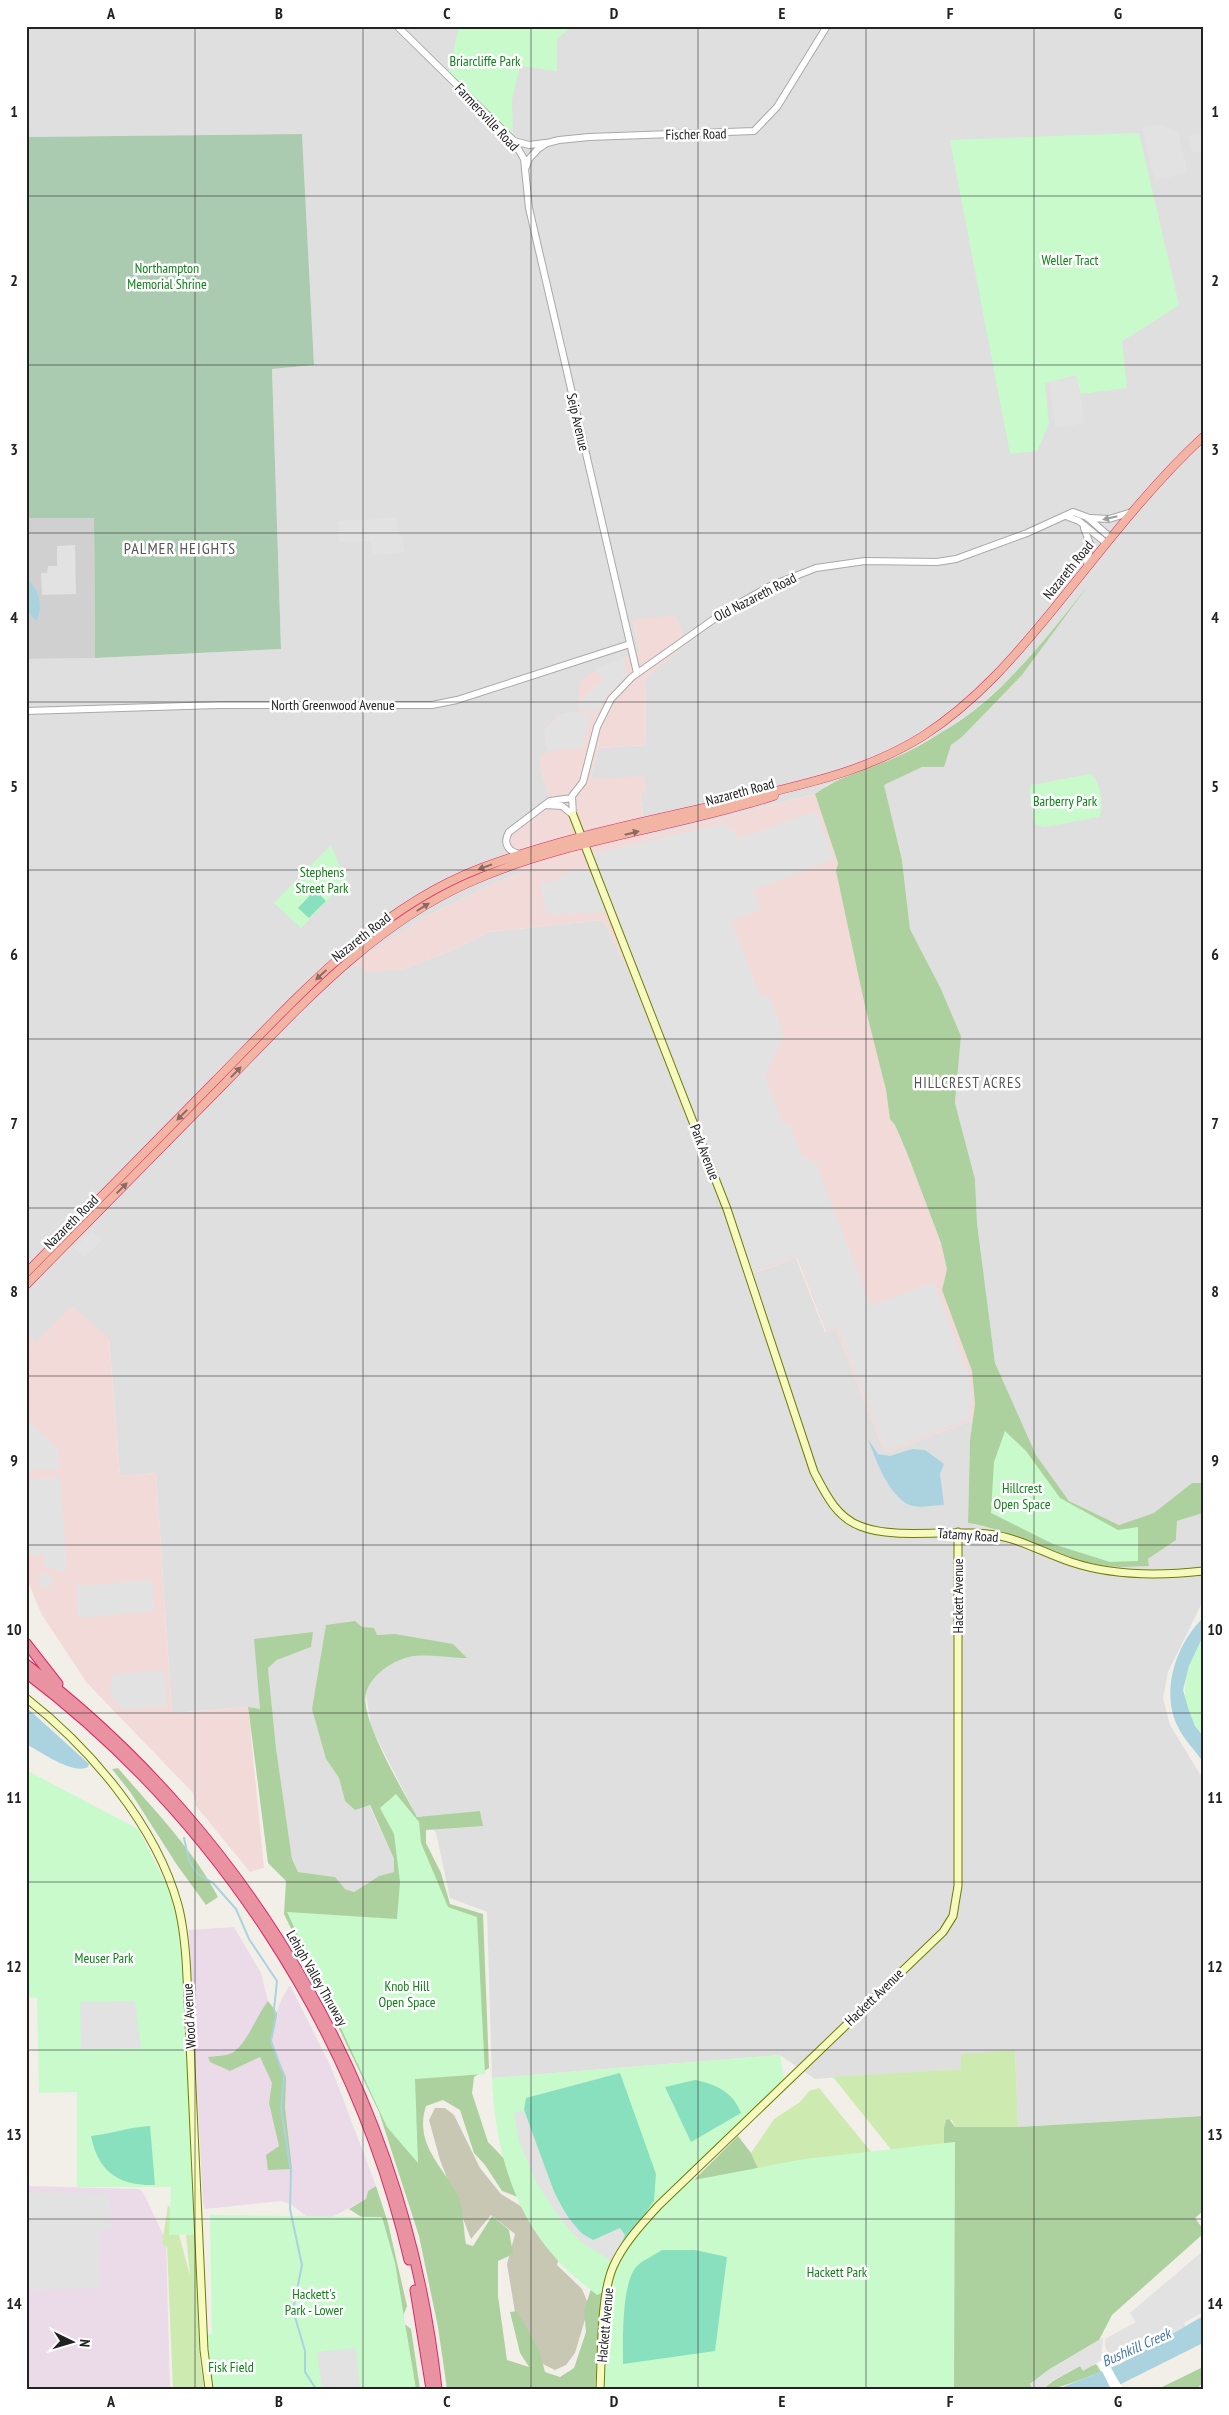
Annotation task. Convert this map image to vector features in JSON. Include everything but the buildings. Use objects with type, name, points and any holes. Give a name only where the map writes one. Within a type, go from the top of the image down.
[{"type":"highway","name":"Nazareth Road","points":[[26,1273],[279,1016],[341,957],[384,923],[426,896],[465,875],[525,854],[816,783],[886,757],[921,737],[954,714],[1006,666],[1132,512],[1203,437]]},
{"type":"highway","name":"Nazareth Road","points":[[26,1284],[297,1010],[369,944],[419,910],[469,882],[583,840]]},
{"type":"highway","points":[[26,1643],[70,1699]]},
{"type":"highway","name":"Lehigh Valley Thruway","points":[[26,1664],[70,1699],[142,1766],[212,1844],[267,1920],[319,2006],[361,2094],[395,2187],[419,2279],[437,2389]]},
{"type":"highway","name":"Lehigh Valley Thruway","points":[[26,1673],[115,1748],[183,1819],[243,1897],[296,1979],[345,2074],[388,2188],[414,2285],[431,2389]]},
{"type":"main road","points":[[573,815],[583,840]]},
{"type":"main road","name":"Park Avenue","points":[[583,840],[727,1209],[814,1472]]},
{"type":"main road","name":"Tatamy Road","points":[[814,1472],[829,1500],[846,1518],[858,1526],[887,1532],[958,1532],[998,1536],[1074,1563],[1108,1571],[1142,1574],[1203,1571]]},
{"type":"main road","name":"Hackett Avenue","points":[[600,2389],[607,2291],[614,2266],[627,2241],[658,2206],[943,1932],[954,1916],[958,1879],[958,1532]]},
{"type":"main road","name":"Wood Avenue","points":[[26,1698],[50,1716],[84,1749],[128,1805],[154,1848],[178,1905],[183,1928],[187,1977],[204,2341],[209,2389]]},
{"type":"street","name":"Farmersville Road","points":[[397,26],[512,140],[522,156],[524,170]]},
{"type":"street","name":"Fischer Road","points":[[512,140],[529,145],[588,137],[754,132],[777,107],[827,26]]},
{"type":"street","points":[[524,170],[531,156],[547,143]]},
{"type":"street","name":"Seip Avenue","points":[[524,170],[529,208],[637,673]]},
{"type":"street","name":"Old Nazareth Road","points":[[572,798],[583,782],[597,727],[604,710],[620,689],[637,673],[724,612],[770,586],[803,572],[848,562],[937,562],[956,559],[1012,539],[1073,512],[1086,517]]},
{"type":"street","points":[[1086,517],[1102,520],[1132,512]]},
{"type":"street","points":[[1066,516],[1080,522],[1109,540]]},
{"type":"street","points":[[1086,517],[1109,540]]},
{"type":"street","points":[[1080,522],[1090,544],[1087,567]]},
{"type":"street","name":"North Greenwood Avenue","points":[[26,711],[218,704],[432,705],[457,700],[630,644]]},
{"type":"street","points":[[525,854],[516,853],[509,849],[506,843],[507,835],[552,800],[572,798],[573,815]]},
{"type":"street","points":[[543,806],[560,805],[567,808],[573,815]]},
{"type":"shaded area","points":[[26,26],[1203,26],[1203,1483],[1192,1483],[1155,1513],[1119,1525],[1069,1501],[1036,1455],[995,1363],[977,1223],[975,1179],[955,1103],[961,1036],[941,989],[910,929],[902,860],[883,785],[922,767],[944,766],[951,745],[962,737],[1022,675],[1077,599],[1018,672],[974,710],[944,731],[894,759],[827,785],[815,794],[646,837],[640,793],[593,779],[591,775],[599,748],[646,745],[645,679],[686,643],[633,621],[640,651],[623,659],[578,712],[559,715],[546,743],[548,752],[540,767],[549,795],[548,809],[511,833],[522,872],[425,917],[355,963],[401,970],[455,949],[489,932],[603,920],[655,1024],[754,1273],[796,1258],[825,1332],[836,1328],[884,1451],[889,1452],[973,1420],[970,1440],[968,1523],[1149,1566],[1148,1559],[1176,1540],[1177,1521],[1203,1513],[1203,1601],[1168,1672],[1163,1698],[1170,1725],[1203,1779],[1203,2116],[1018,2127],[1015,2051],[961,2069],[815,2079],[780,2055],[492,2078],[487,1912],[450,1898],[436,1833],[422,1816],[417,1817],[371,1727],[366,1694],[326,1625],[324,1647],[326,1759],[339,1778],[345,1801],[369,1805],[394,1859],[395,1872],[379,1876],[354,1892],[345,1889],[334,1877],[298,1872],[292,1859],[276,1748],[268,1668],[277,1660],[311,1647],[255,1639],[260,1710],[248,1707],[172,1713],[156,1473],[120,1476],[109,1338],[36,1342],[26,1334],[26,659],[95,658],[281,649],[272,369],[314,365],[302,134],[26,137]],"holes":[[[1179,305],[1122,341],[1081,394],[1076,375],[1045,383]]]},
{"type":"shaded area","points":[[1160,124],[1178,132],[1188,173],[1155,181],[1142,127]]},
{"type":"shaded area","points":[[1203,132],[1203,151],[1193,153],[1188,136]]},
{"type":"shaded area","points":[[1077,377],[1085,423],[1056,428],[1049,382]]},
{"type":"shaded area","points":[[26,518],[94,518],[95,658],[26,659]]},
{"type":"shaded area","points":[[396,518],[405,552],[372,555],[371,541],[339,542],[338,521]]},
{"type":"shaded area","points":[[75,545],[76,594],[42,595],[41,573],[47,573],[48,566],[57,566],[57,546]]},
{"type":"shaded area","points":[[676,615],[687,643],[645,679],[646,745],[599,748],[591,775],[593,779],[645,776],[647,792],[640,793],[646,837],[815,794],[838,863],[836,871],[886,1090],[890,1119],[895,1125],[907,1153],[941,1243],[947,1269],[942,1290],[972,1371],[975,1404],[973,1420],[889,1452],[884,1451],[836,1328],[826,1332],[797,1258],[753,1273],[740,1228],[655,1024],[603,920],[489,932],[455,949],[401,970],[367,972],[354,963],[425,917],[522,872],[514,849],[508,841],[511,834],[548,809],[549,795],[540,767],[540,757],[548,752],[544,729],[559,715],[578,712],[579,683],[595,670],[640,651],[633,620]]},
{"type":"shaded area","points":[[623,658],[628,674],[608,695],[598,711],[578,710],[578,705],[586,695],[604,679],[594,669]]},
{"type":"shaded area","points":[[563,713],[591,714],[582,748],[548,751],[544,730]]},
{"type":"shaded area","points":[[816,811],[834,859],[753,890],[761,909],[731,921],[761,997],[768,994],[784,1035],[765,1076],[783,1124],[789,1123],[802,1156],[816,1163],[871,1306],[934,1282],[969,1376],[972,1397],[968,1419],[886,1451],[838,1326],[826,1330],[798,1256],[748,1273],[611,913],[546,914],[540,883],[559,880],[559,876],[568,875],[568,871],[593,868],[588,855],[726,823],[728,830],[734,829],[737,839]]},
{"type":"shaded area","points":[[92,1231],[102,1240],[84,1258],[74,1248]]},
{"type":"shaded area","points":[[72,1306],[109,1338],[120,1476],[156,1473],[172,1713],[248,1707],[264,1868],[250,1872],[196,1806],[193,1793],[87,1683],[42,1615],[26,1577],[26,1334],[36,1342]]},
{"type":"shaded area","points":[[26,1418],[58,1449],[59,1469],[26,1471]]},
{"type":"shaded area","points":[[60,1477],[67,1572],[45,1567],[43,1554],[26,1556],[26,1479]]},
{"type":"shaded area","points":[[48,1572],[54,1583],[42,1589],[37,1577]]},
{"type":"shaded area","points":[[152,1580],[154,1611],[78,1618],[76,1586]]},
{"type":"shaded area","points":[[164,1670],[167,1706],[123,1710],[113,1699],[110,1691],[113,1674]]},
{"type":"shaded area","points":[[234,1927],[261,1973],[268,2001],[277,2012],[281,2000],[290,1985],[331,2067],[376,2186],[368,2191],[366,2199],[330,2218],[307,2217],[292,2205],[281,2201],[205,2209],[203,2203],[189,1930]]},
{"type":"shaded area","points":[[135,2001],[141,2048],[81,2049],[80,2002]]},
{"type":"shaded area","points":[[435,2108],[445,2108],[454,2115],[480,2168],[501,2194],[543,2220],[562,2249],[557,2265],[582,2289],[589,2306],[575,2353],[566,2365],[555,2370],[522,2354],[507,2264],[515,2234],[491,2215],[471,2239],[440,2160],[429,2120]]},
{"type":"shaded area","points":[[524,2110],[556,2197],[567,2216],[581,2233],[593,2240],[620,2228],[625,2235],[613,2262],[581,2242],[563,2222],[537,2184],[519,2141],[514,2113]]},
{"type":"shaded area","points":[[26,2186],[139,2189],[143,2192],[166,2241],[170,2389],[26,2389]]},
{"type":"shaded area","points":[[26,2192],[109,2194],[112,2230],[99,2231],[100,2288],[26,2290]]},
{"type":"shaded area","points":[[1203,2251],[1203,2312],[1184,2323],[1185,2326],[1125,2360],[1122,2355],[1111,2358],[1105,2346],[1105,2339],[1136,2322],[1130,2313]]},
{"type":"shaded area","points":[[1103,2338],[1101,2360],[1083,2371],[1080,2366],[1053,2380],[1043,2389],[1033,2389],[1030,2384],[1050,2369]]},
{"type":"shaded area","points":[[356,2348],[360,2389],[322,2389],[317,2352]]},
{"type":"green space","name":"Briarcliffe Park","points":[[459,26],[572,26],[557,39],[557,71],[520,66],[512,100],[513,140],[448,76]]},
{"type":"green space","name":"Weller Tract","points":[[1139,133],[1179,305],[1122,341],[1127,388],[1081,394],[1076,375],[1045,383],[1049,424],[1037,451],[1010,454],[950,140]]},
{"type":"green space","name":"Northampton Memorial Shrine","points":[[302,134],[314,365],[272,369],[281,649],[95,658],[94,518],[26,518],[26,137]]},
{"type":"green space","points":[[1087,587],[1022,675],[962,737],[951,745],[944,767],[922,767],[884,785],[902,860],[910,929],[941,989],[961,1036],[955,1103],[975,1179],[977,1223],[995,1363],[1036,1455],[1069,1501],[1119,1525],[1154,1513],[1192,1483],[1203,1483],[1203,1513],[1177,1521],[1176,1540],[1148,1559],[1149,1566],[1112,1567],[1089,1562],[1003,1532],[968,1523],[970,1440],[975,1404],[972,1371],[942,1290],[947,1269],[941,1243],[907,1153],[895,1125],[890,1119],[886,1090],[865,1006],[836,871],[838,863],[815,794],[843,778],[911,750],[964,718],[1003,685],[1021,666]]},
{"type":"green space","name":"Barberry Park","points":[[1090,774],[1094,777],[1099,787],[1102,807],[1099,817],[1045,827],[1036,825],[1029,792],[1031,785]]},
{"type":"green space","name":"Stephens Street Park","points":[[331,845],[346,881],[301,928],[274,903]]},
{"type":"green space","points":[[315,890],[326,901],[309,918],[298,908]]},
{"type":"green space","name":"Hillcrest Open Space","points":[[1005,1431],[1026,1451],[1060,1498],[1118,1530],[1138,1527],[1138,1561],[1110,1562],[1053,1544],[991,1513],[994,1462]]},
{"type":"green space","points":[[355,1621],[362,1627],[374,1628],[377,1635],[395,1634],[453,1644],[467,1658],[422,1655],[402,1659],[389,1665],[372,1680],[366,1693],[366,1704],[369,1719],[384,1755],[417,1817],[480,1811],[483,1826],[426,1830],[426,1843],[441,1873],[450,1904],[483,1914],[489,2068],[474,2077],[472,2093],[488,2142],[515,2170],[533,2203],[502,2191],[485,2165],[474,2153],[460,2110],[443,2100],[426,2106],[423,2120],[424,2132],[431,2153],[457,2194],[462,2212],[466,2244],[473,2246],[492,2216],[509,2230],[513,2254],[498,2261],[498,2296],[507,2360],[529,2367],[520,2353],[510,2312],[517,2311],[539,2350],[545,2372],[560,2377],[574,2368],[586,2332],[584,2310],[592,2286],[603,2288],[595,2389],[447,2389],[438,2327],[419,2236],[379,2112],[284,1914],[286,1881],[268,1863],[248,1707],[260,1709],[254,1639],[313,1632],[311,1647],[277,1660],[268,1668],[276,1748],[292,1859],[298,1872],[335,1877],[345,1889],[354,1892],[379,1876],[394,1872],[394,1859],[370,1805],[355,1810],[345,1801],[339,1778],[326,1759],[312,1709],[326,1625]]},
{"type":"green space","points":[[1203,1636],[1203,1736],[1188,1711],[1185,1687],[1191,1663]]},
{"type":"green space","points":[[118,1768],[185,1846],[218,1897],[206,1905],[177,1865],[131,1793],[112,1769]]},
{"type":"green space","name":"Meuser Park","points":[[26,1770],[138,1829],[170,1892],[177,1919],[184,1974],[195,2234],[169,2235],[171,2187],[77,2187],[77,2092],[39,2093],[37,1998],[26,1997]]},
{"type":"green space","name":"Knob Hill Open Space","points":[[396,1794],[419,1822],[421,1843],[448,1907],[477,1917],[485,2074],[415,2079],[418,2163],[387,2127],[287,1912],[397,1919],[400,1882],[394,1834],[380,1808]]},
{"type":"green space","points":[[268,2001],[277,2013],[271,2044],[286,2077],[285,2108],[292,2169],[268,2170],[266,2155],[279,2146],[269,2103],[272,2083],[260,2057],[230,2071],[210,2062],[208,2057],[230,2054],[238,2049]]},
{"type":"green space","points":[[1015,2050],[1018,2127],[955,2127],[952,2120],[946,2120],[944,2128],[944,2180],[952,2223],[951,2279],[945,2295],[920,2283],[894,2293],[856,2328],[807,2246],[781,2218],[751,2153],[774,2119],[800,2102],[809,2091],[819,2088],[912,2202],[922,2188],[833,2077],[961,2069],[961,2054]]},
{"type":"green space","name":"Hackett Park","points":[[780,2055],[785,2083],[690,2175],[694,2180],[804,2159],[955,2142],[954,2389],[600,2389],[606,2291],[597,2295],[569,2272],[539,2237],[526,2217],[516,2195],[501,2149],[493,2102],[492,2078]]},
{"type":"green space","points":[[620,2073],[656,2174],[654,2201],[622,2246],[592,2240],[580,2231],[569,2218],[550,2181],[524,2110],[526,2098]]},
{"type":"green space","points":[[695,2080],[723,2090],[738,2106],[741,2113],[691,2142],[665,2087]]},
{"type":"green space","points":[[1203,2116],[1203,2211],[1195,2218],[1203,2229],[1203,2234],[1112,2315],[1099,2340],[1050,2369],[1030,2384],[1033,2389],[794,2389],[694,2180],[738,2136],[751,2153],[781,2218],[944,2180],[944,2128],[946,2120],[949,2119],[955,2127],[1018,2127]]},
{"type":"green space","points":[[150,2126],[155,2185],[131,2183],[112,2174],[105,2168],[94,2148],[91,2136]]},
{"type":"green space","points":[[376,2186],[388,2223],[407,2306],[401,2321],[411,2329],[420,2389],[365,2389],[366,2220],[349,2209],[366,2199],[368,2191]]},
{"type":"green space","points":[[168,2205],[173,2212],[190,2276],[186,2235],[195,2234],[200,2359],[204,2389],[173,2389],[167,2247],[162,2244]]},
{"type":"green space","name":"Hackett's Park - Lower","points":[[210,2215],[382,2217],[395,2263],[416,2389],[213,2389],[207,2334],[212,2334]]},
{"type":"green space","points":[[662,2250],[695,2250],[727,2257],[715,2351],[623,2364],[623,2327],[628,2284],[632,2273],[638,2265]]},
{"type":"green space","points":[[1096,2364],[1101,2372],[1065,2385],[1043,2389],[1053,2381],[1080,2366],[1083,2370]]},
{"type":"green space","points":[[1203,2367],[1203,2383],[1196,2389],[1158,2389]]},
{"type":"water","points":[[30,582],[40,601],[37,621],[26,611],[26,583]]},
{"type":"water","points":[[868,1439],[878,1454],[890,1456],[912,1449],[925,1450],[944,1464],[940,1474],[944,1505],[913,1506],[897,1496],[884,1478]]},
{"type":"water","points":[[1203,1618],[1203,1636],[1189,1666],[1183,1690],[1195,1726],[1203,1736],[1203,1762],[1178,1727],[1173,1713],[1171,1684],[1178,1655],[1193,1629]]},
{"type":"water","points":[[26,1707],[89,1764],[88,1767],[82,1769],[74,1768],[48,1757],[26,1744]]},
{"type":"water","points":[[1203,2316],[1203,2343],[1111,2389],[1058,2389],[1120,2364]]},
{"type":"pier","points":[[1106,2359],[1123,2389],[1111,2389],[1098,2363]]},
{"type":"waterway","points":[[184,1838],[189,1861],[198,1874],[213,1883],[236,1909],[249,1939],[277,1981],[274,2009],[276,2016],[271,2041],[284,2076],[281,2109],[291,2172],[290,2209],[302,2265],[293,2310],[305,2351],[305,2372],[316,2389]]},
{"type":"district","name":"PALMER HEIGHTS","points":[[180,548]]},
{"type":"district","name":"HILLCREST ACRES","points":[[968,1082]]},
{"type":"water label","name":"Bushkill Creek","points":[[1136,2347]]},
{"type":"park label","name":"Fisk Field","points":[[231,2367]]}]
